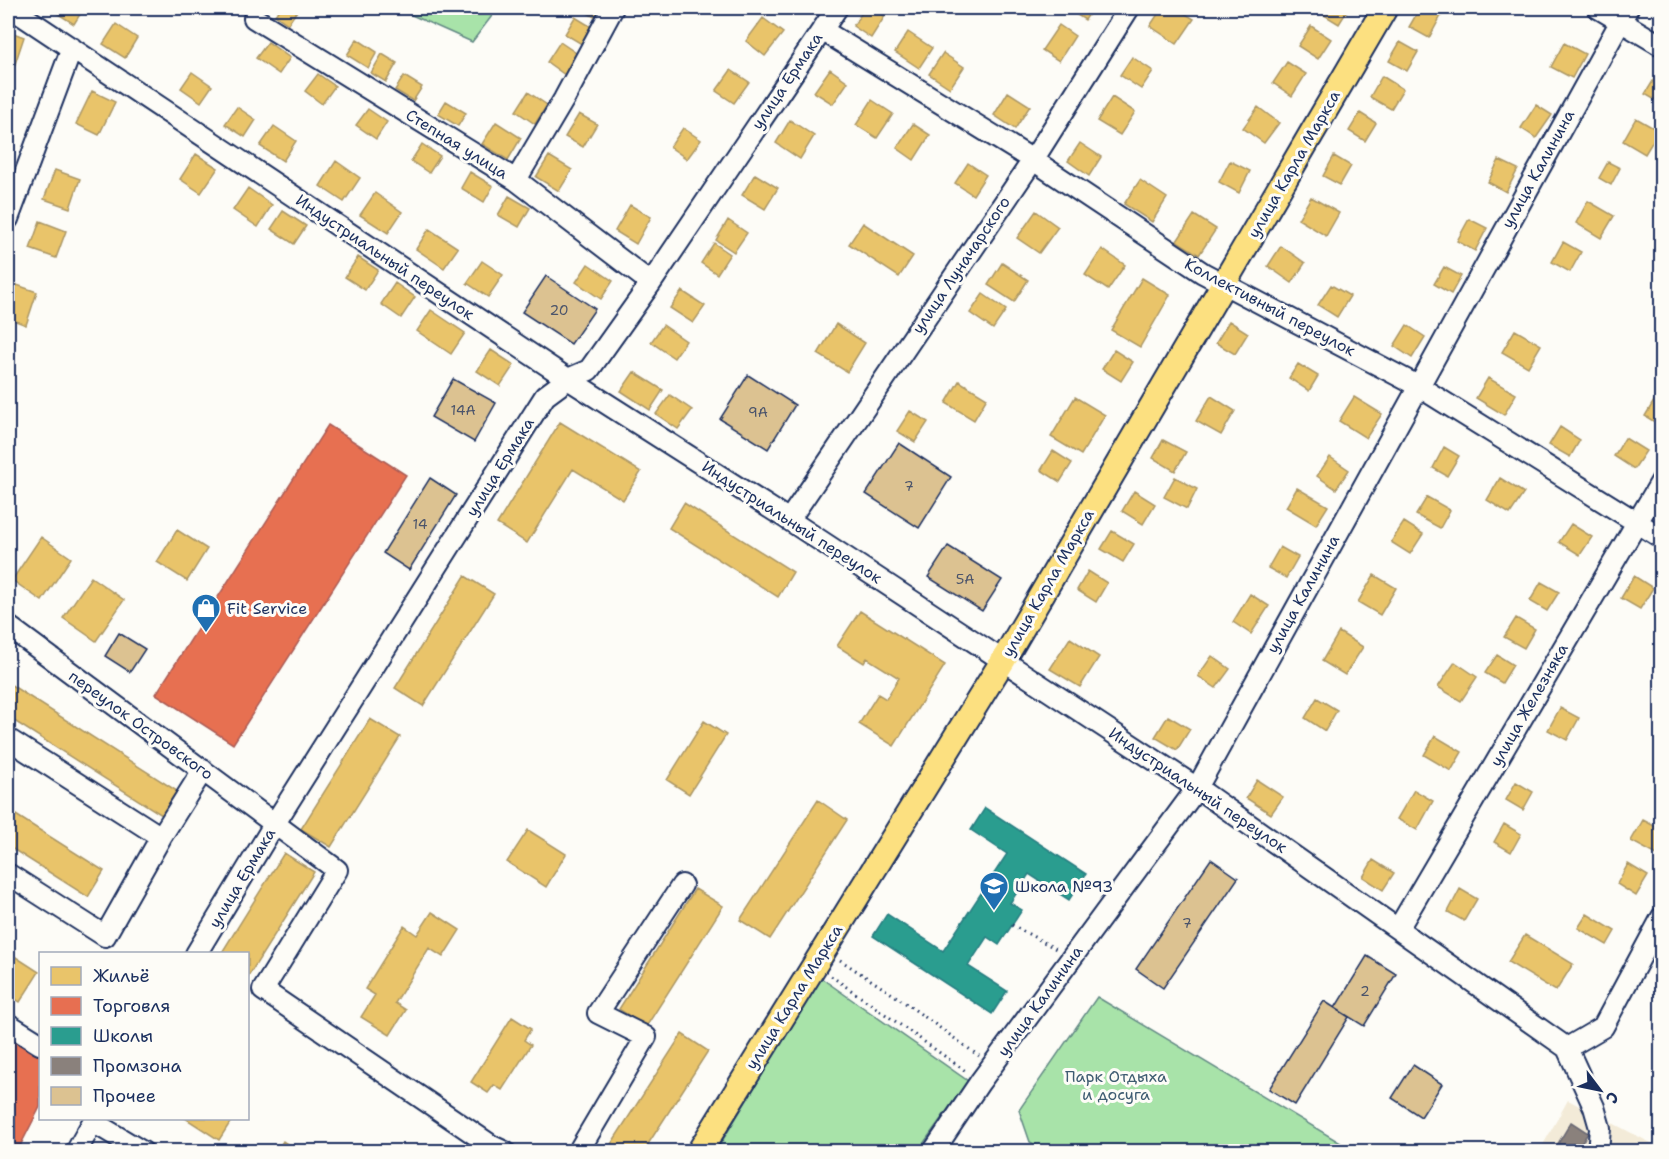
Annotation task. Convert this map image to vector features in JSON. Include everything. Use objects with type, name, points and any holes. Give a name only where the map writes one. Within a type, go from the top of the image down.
[{"type":"main road","name":"улица Карла Маркса","points":[[699,1152],[1004,659],[1385,8]]},
{"type":"street","name":"Индустриальный переулок","points":[[10,8],[568,379],[1004,659],[1197,788],[1567,1048]]},
{"type":"street","points":[[516,180],[564,99],[613,8]]},
{"type":"street","name":"улица Ермака","points":[[197,952],[275,823],[545,396],[568,379],[589,370],[651,283],[837,8]]},
{"type":"street","name":"улица Луначарского","points":[[789,520],[1033,160],[1129,8]]},
{"type":"street","points":[[1598,8],[1624,14],[1662,46]]},
{"type":"street","name":"улица Калинина","points":[[933,1152],[980,1082],[1197,788],[1624,14]]},
{"type":"street","name":"Степная улица","points":[[254,18],[516,180],[651,283]]},
{"type":"street","name":"Коллективный переулок","points":[[822,30],[1033,160],[1203,273],[1418,386],[1662,538]]},
{"type":"street","points":[[8,219],[72,48]]},
{"type":"street","name":"улица Железняка","points":[[1398,929],[1662,480]]},
{"type":"street","name":"переулок Островского","points":[[8,626],[337,870],[263,990],[492,1146],[505,1152]]},
{"type":"street","points":[[8,739],[161,837]]},
{"type":"street","points":[[8,874],[105,936],[161,837],[203,770]]},
{"type":"street","points":[[578,1152],[646,1037],[598,1013],[682,885]]},
{"type":"street","points":[[1598,1152],[1600,1128],[1594,1107],[1567,1048],[1603,1027],[1662,917]]},
{"type":"street","points":[[8,1024],[39,1043]]},
{"type":"street","points":[[79,1150],[94,1120],[143,1152]]},
{"type":"path","points":[[1012,925],[1072,958]]},
{"type":"path","points":[[840,960],[897,997],[993,1066]]},
{"type":"path","points":[[830,977],[980,1082]]},
{"type":"shaded area","points":[[1568,1100],[1662,1149],[1661,1152],[1539,1152]]},
{"type":"green space","points":[[396,8],[498,8],[472,42]]},
{"type":"green space","points":[[821,978],[968,1081],[918,1151],[716,1151]]},
{"type":"green space","name":"Парк Отдыха и досуга","points":[[1097,997],[1354,1151],[1048,1152],[1030,1142],[1019,1110]]},
{"type":"building: Жильё","points":[[54,8],[84,8],[74,24],[52,10]]},
{"type":"building: Жильё","points":[[280,8],[299,8],[288,24],[275,15]]},
{"type":"building: Жильё","points":[[586,8],[604,8],[598,19],[584,11]]},
{"type":"building: Жильё","points":[[865,8],[872,8],[885,16],[871,38],[853,26]]},
{"type":"building: Жильё","points":[[1066,8],[1093,8],[1085,20]]},
{"type":"building: Жильё","points":[[1162,8],[1176,8],[1194,19],[1177,44],[1150,26]]},
{"type":"building: Жильё","points":[[1317,8],[1349,8],[1339,24],[1316,10]]},
{"type":"building: Жильё","points":[[1420,8],[1432,8],[1442,14],[1429,38],[1409,27]]},
{"type":"building: Жильё","points":[[575,17],[595,29],[585,46],[565,34]]},
{"type":"building: Жильё","points":[[763,18],[783,33],[765,56],[746,41]]},
{"type":"building: Жильё","points":[[116,24],[137,38],[125,58],[103,44]]},
{"type":"building: Жильё","points":[[1059,25],[1075,36],[1059,61],[1042,50]]},
{"type":"building: Жильё","points":[[1311,26],[1331,39],[1318,59],[1298,46]]},
{"type":"building: Жильё","points":[[8,31],[24,37],[13,70],[8,69]]},
{"type":"building: Жильё","points":[[908,32],[932,48],[919,68],[895,52]]},
{"type":"building: Жильё","points":[[357,39],[377,52],[368,68],[347,55]]},
{"type":"building: Жильё","points":[[268,42],[290,58],[279,74],[256,58]]},
{"type":"building: Жильё","points":[[560,42],[579,55],[565,75],[547,62]]},
{"type":"building: Жильё","points":[[1400,42],[1418,52],[1407,71],[1389,61]]},
{"type":"building: Жильё","points":[[1564,43],[1585,54],[1572,78],[1551,67]]},
{"type":"building: Жильё","points":[[943,53],[964,67],[950,88],[929,74]]},
{"type":"building: Жильё","points":[[382,54],[397,63],[386,82],[371,73]]},
{"type":"building: Жильё","points":[[1132,57],[1153,71],[1141,89],[1120,75]]},
{"type":"building: Жильё","points":[[1287,62],[1306,74],[1292,96],[1273,83]]},
{"type":"building: Жильё","points":[[830,69],[848,82],[833,104],[814,92]]},
{"type":"building: Жильё","points":[[731,70],[749,82],[734,103],[716,91]]},
{"type":"building: Жильё","points":[[192,72],[212,86],[201,102],[181,88]]},
{"type":"building: Жильё","points":[[1658,73],[1662,75],[1662,104],[1645,94]]},
{"type":"building: Жильё","points":[[318,74],[335,86],[322,104],[305,91]]},
{"type":"building: Жильё","points":[[404,76],[422,87],[413,101],[395,90]]},
{"type":"building: Жильё","points":[[1382,76],[1403,89],[1391,109],[1370,97]]},
{"type":"building: Жильё","points":[[92,91],[115,102],[99,135],[76,124]]},
{"type":"building: Жильё","points":[[528,92],[547,105],[535,124],[516,111]]},
{"type":"building: Жильё","points":[[1008,92],[1030,106],[1015,129],[994,115]]},
{"type":"building: Жильё","points":[[1112,97],[1135,112],[1120,135],[1097,121]]},
{"type":"building: Жильё","points":[[872,100],[893,114],[877,138],[856,125]]},
{"type":"building: Жильё","points":[[446,101],[466,113],[458,126],[438,114]]},
{"type":"building: Жильё","points":[[1536,105],[1552,115],[1536,138],[1521,128]]},
{"type":"building: Жильё","points":[[237,107],[256,120],[245,137],[225,124]]},
{"type":"building: Жильё","points":[[1258,107],[1279,123],[1264,143],[1243,128]]},
{"type":"building: Жильё","points":[[368,109],[387,122],[376,139],[356,125]]},
{"type":"building: Жильё","points":[[1360,113],[1376,123],[1365,141],[1349,131]]},
{"type":"building: Жильё","points":[[579,114],[597,124],[583,147],[565,137]]},
{"type":"building: Жильё","points":[[1636,118],[1659,131],[1645,154],[1623,141]]},
{"type":"building: Жильё","points":[[790,120],[814,136],[800,159],[776,143]]},
{"type":"building: Жильё","points":[[496,122],[521,138],[508,160],[482,144]]},
{"type":"building: Жильё","points":[[913,124],[930,135],[914,160],[897,148]]},
{"type":"building: Жильё","points":[[274,126],[296,141],[283,161],[260,146]]},
{"type":"building: Жильё","points":[[683,128],[701,140],[687,159],[670,147]]},
{"type":"building: Жильё","points":[[1080,143],[1101,157],[1089,176],[1068,161]]},
{"type":"building: Жильё","points":[[422,144],[440,156],[429,173],[411,161]]},
{"type":"building: Жильё","points":[[196,154],[218,168],[201,193],[180,179]]},
{"type":"building: Жильё","points":[[549,156],[572,170],[559,191],[536,177]]},
{"type":"building: Жильё","points":[[1334,156],[1351,166],[1340,185],[1323,176]]},
{"type":"building: Жильё","points":[[1499,160],[1518,169],[1506,192],[1488,182]]},
{"type":"building: Жильё","points":[[336,161],[360,178],[344,202],[320,186]]},
{"type":"building: Жильё","points":[[1230,161],[1250,171],[1239,193],[1219,182]]},
{"type":"building: Жильё","points":[[1608,162],[1620,168],[1611,185],[1599,178]]},
{"type":"building: Жильё","points":[[968,163],[986,175],[973,195],[955,183]]},
{"type":"building: Жильё","points":[[55,170],[80,179],[70,208],[44,199]]},
{"type":"building: Жильё","points":[[470,172],[493,186],[484,202],[461,188]]},
{"type":"building: Жильё","points":[[755,174],[778,188],[765,209],[742,195]]},
{"type":"building: Жильё","points":[[1140,180],[1167,198],[1152,222],[1124,204]]},
{"type":"building: Жильё","points":[[248,188],[272,205],[258,227],[233,210]]},
{"type":"building: Жильё","points":[[375,193],[402,212],[388,233],[360,215]]},
{"type":"building: Жильё","points":[[509,196],[530,208],[519,227],[498,215]]},
{"type":"building: Жильё","points":[[1311,197],[1339,213],[1326,236],[1298,219]]},
{"type":"building: Жильё","points":[[1588,201],[1614,216],[1601,238],[1576,223]]},
{"type":"building: Жильё","points":[[630,205],[651,217],[636,244],[615,231]]},
{"type":"building: Жильё","points":[[283,211],[306,226],[294,244],[271,229]]},
{"type":"building: Жильё","points":[[1036,211],[1058,227],[1039,253],[1017,238]]},
{"type":"building: Жильё","points":[[1194,215],[1216,229],[1199,255],[1177,241]]},
{"type":"building: Жильё","points":[[1469,219],[1487,228],[1475,251],[1457,241]]},
{"type":"building: Жильё","points":[[728,220],[747,233],[734,252],[716,240]]},
{"type":"building: Жильё","points":[[40,221],[66,231],[56,258],[30,249]]},
{"type":"building: Жильё","points":[[863,223],[913,256],[899,277],[849,244]]},
{"type":"building: Жильё","points":[[429,229],[458,248],[444,268],[416,249]]},
{"type":"building: Жильё","points":[[1563,242],[1581,252],[1570,272],[1552,262]]},
{"type":"building: Жильё","points":[[714,243],[730,254],[717,274],[701,263]]},
{"type":"building: Жильё","points":[[1281,246],[1305,263],[1292,283],[1268,266]]},
{"type":"building: Жильё","points":[[1102,249],[1125,265],[1108,290],[1085,275]]},
{"type":"building: Жильё","points":[[358,257],[378,270],[365,290],[345,277]]},
{"type":"building: Жильё","points":[[482,261],[503,275],[488,297],[467,283]]},
{"type":"building: Жильё","points":[[1002,263],[1028,280],[1014,302],[988,285]]},
{"type":"building: Жильё","points":[[588,264],[613,281],[601,299],[576,282]]},
{"type":"building: Жильё","points":[[1444,267],[1461,276],[1451,294],[1434,284]]},
{"type":"building: Жильё","points":[[1142,278],[1170,295],[1140,347],[1111,330]]},
{"type":"building: Жильё","points":[[395,283],[415,297],[401,318],[381,304]]},
{"type":"building: Жильё","points":[[14,284],[37,292],[26,325],[8,318],[8,304]]},
{"type":"building: Жильё","points":[[1331,285],[1350,296],[1337,317],[1318,305]]},
{"type":"building: Жильё","points":[[682,291],[705,306],[693,323],[670,308]]},
{"type":"building: Жильё","points":[[983,294],[1006,310],[993,329],[970,313]]},
{"type":"building: Жильё","points":[[431,310],[465,333],[451,354],[417,331]]},
{"type":"building: Жильё","points":[[1229,321],[1248,333],[1235,354],[1216,343]]},
{"type":"building: Жильё","points":[[836,324],[865,343],[847,372],[818,354]]},
{"type":"building: Жильё","points":[[663,325],[686,341],[674,358],[651,342]]},
{"type":"building: Жильё","points":[[1407,325],[1425,337],[1412,358],[1394,346]]},
{"type":"building: Жильё","points":[[1515,330],[1541,345],[1528,367],[1502,352]]},
{"type":"building: Жильё","points":[[491,350],[514,365],[500,386],[477,371]]},
{"type":"building: Жильё","points":[[1114,350],[1133,362],[1121,381],[1102,369]]},
{"type":"building: Жильё","points":[[1298,364],[1318,376],[1309,391],[1289,378]]},
{"type":"building: Жильё","points":[[634,372],[663,390],[650,410],[621,391]]},
{"type":"building: Жильё","points":[[1488,378],[1516,394],[1504,415],[1476,398]]},
{"type":"building: Жильё","points":[[959,381],[987,398],[974,420],[946,403]]},
{"type":"building: Жильё","points":[[670,395],[692,410],[678,429],[656,414]]},
{"type":"building: Жильё","points":[[1211,396],[1235,411],[1221,435],[1196,421]]},
{"type":"building: Жильё","points":[[1657,396],[1662,399],[1661,426],[1645,416]]},
{"type":"building: Жильё","points":[[1075,397],[1105,415],[1081,455],[1051,437]]},
{"type":"building: Жильё","points":[[1354,397],[1382,414],[1366,438],[1339,421]]},
{"type":"building: Жильё","points":[[910,411],[928,422],[915,442],[897,431]]},
{"type":"building: Жильё","points":[[560,422],[641,472],[623,500],[573,469],[527,543],[497,524]]},
{"type":"building: Жильё","points":[[1560,427],[1580,440],[1570,457],[1549,445]]},
{"type":"building: Жильё","points":[[1625,438],[1646,451],[1634,469],[1614,456]]},
{"type":"building: Жильё","points":[[1163,440],[1186,452],[1175,471],[1153,458]]},
{"type":"building: Жильё","points":[[1444,447],[1459,456],[1447,476],[1433,468]]},
{"type":"building: Жильё","points":[[1053,451],[1072,463],[1060,482],[1041,470]]},
{"type":"building: Жильё","points":[[1330,457],[1349,470],[1336,489],[1317,476]]},
{"type":"building: Жильё","points":[[1175,477],[1197,489],[1187,509],[1164,497]]},
{"type":"building: Жильё","points":[[1500,478],[1524,493],[1510,514],[1487,500]]},
{"type":"building: Жильё","points":[[1297,488],[1328,506],[1316,525],[1286,507]]},
{"type":"building: Жильё","points":[[1134,491],[1155,504],[1143,524],[1122,511]]},
{"type":"building: Жильё","points":[[1427,497],[1450,510],[1440,528],[1416,515]]},
{"type":"building: Жильё","points":[[684,503],[793,572],[778,597],[669,528]]},
{"type":"building: Жильё","points":[[1404,522],[1423,534],[1410,554],[1391,542]]},
{"type":"building: Жильё","points":[[1571,524],[1592,537],[1580,555],[1559,542]]},
{"type":"building: Жильё","points":[[177,530],[207,549],[187,581],[157,562]]},
{"type":"building: Жильё","points":[[1112,531],[1134,544],[1123,562],[1101,549]]},
{"type":"building: Жильё","points":[[41,537],[71,558],[42,601],[12,580]]},
{"type":"building: Жильё","points":[[1280,547],[1298,557],[1286,578],[1268,568]]},
{"type":"building: Жильё","points":[[1088,571],[1107,583],[1096,602],[1077,590]]},
{"type":"building: Жильё","points":[[1374,575],[1396,588],[1380,615],[1358,602]]},
{"type":"building: Жильё","points":[[465,576],[494,594],[423,706],[395,688]]},
{"type":"building: Жильё","points":[[1634,576],[1653,588],[1640,609],[1621,598]]},
{"type":"building: Жильё","points":[[91,577],[124,600],[96,641],[63,618]]},
{"type":"building: Жильё","points":[[1541,582],[1559,592],[1547,611],[1530,601]]},
{"type":"building: Жильё","points":[[1250,594],[1269,606],[1251,634],[1233,622]]},
{"type":"building: Жильё","points":[[860,611],[945,665],[894,746],[859,724],[878,694],[886,699],[899,678],[867,658],[864,663],[837,646]]},
{"type":"building: Жильё","points":[[1516,618],[1535,629],[1524,648],[1504,637]]},
{"type":"building: Жильё","points":[[1339,632],[1363,647],[1345,675],[1322,661]]},
{"type":"building: Жильё","points":[[1070,638],[1099,657],[1080,687],[1050,669]]},
{"type":"building: Жильё","points":[[1497,655],[1513,665],[1502,683],[1485,673]]},
{"type":"building: Жильё","points":[[1212,656],[1230,669],[1216,688],[1198,676]]},
{"type":"building: Жильё","points":[[1455,662],[1477,677],[1461,701],[1438,687]]},
{"type":"building: Жильё","points":[[8,683],[180,793],[165,817],[8,717]]},
{"type":"building: Жильё","points":[[1317,698],[1337,710],[1325,731],[1305,718]]},
{"type":"building: Жильё","points":[[1560,708],[1579,718],[1567,740],[1548,730]]},
{"type":"building: Жильё","points":[[1168,716],[1190,729],[1177,750],[1155,737]]},
{"type":"building: Жильё","points":[[370,719],[400,737],[331,847],[301,829]]},
{"type":"building: Жильё","points":[[704,721],[726,735],[689,794],[667,780]]},
{"type":"building: Жильё","points":[[1435,736],[1462,752],[1451,771],[1424,755]]},
{"type":"building: Жильё","points":[[1257,780],[1283,797],[1271,814],[1246,798]]},
{"type":"building: Жильё","points":[[1516,782],[1533,792],[1523,810],[1506,800]]},
{"type":"building: Жильё","points":[[1414,790],[1433,801],[1417,830],[1397,819]]},
{"type":"building: Жильё","points":[[818,800],[847,820],[770,939],[740,920]]},
{"type":"building: Жильё","points":[[8,810],[104,871],[88,897],[8,846]]},
{"type":"building: Жильё","points":[[1643,820],[1662,830],[1662,848],[1657,855],[1631,841]]},
{"type":"building: Жильё","points":[[1504,824],[1521,834],[1511,852],[1494,842]]},
{"type":"building: Жильё","points":[[528,830],[566,854],[546,887],[507,862]]},
{"type":"building: Жильё","points":[[284,853],[314,872],[249,975],[249,952],[222,952]]},
{"type":"building: Жильё","points":[[1373,860],[1394,873],[1383,890],[1363,877]]},
{"type":"building: Жильё","points":[[1628,864],[1648,876],[1636,896],[1617,884]]},
{"type":"building: Жильё","points":[[695,889],[723,906],[646,1027],[619,1009]]},
{"type":"building: Жильё","points":[[1460,889],[1477,899],[1464,921],[1448,912]]},
{"type":"building: Жильё","points":[[432,912],[460,930],[443,957],[429,948],[395,1003],[406,1010],[390,1035],[361,1017],[375,995],[365,989],[404,926],[417,935]]},
{"type":"building: Жильё","points":[[1587,914],[1615,931],[1607,945],[1578,928]]},
{"type":"building: Жильё","points":[[1525,935],[1573,964],[1556,991],[1508,962]]},
{"type":"building: Жильё","points":[[8,952],[39,972],[20,1002],[8,994]]},
{"type":"building: Жильё","points":[[512,1017],[531,1029],[524,1040],[531,1045],[502,1090],[494,1085],[488,1093],[471,1082]]},
{"type":"building: Жильё","points":[[682,1034],[708,1051],[643,1152],[606,1152]]},
{"type":"building: Жильё","points":[[188,1120],[232,1120],[219,1140]]},
{"type":"building: Жильё","points":[[283,1141],[299,1152],[276,1152]]},
{"type":"building: Торговля","points":[[328,425],[406,475],[233,744],[156,694]]},
{"type":"building: Торговля","points":[[13,1036],[39,1050],[39,1109],[17,1152],[8,1152],[8,1046]]},
{"type":"building: Школы","name":"Школа №93","points":[[985,808],[1086,874],[1069,900],[1029,874],[1010,903],[1022,910],[999,945],[987,937],[968,966],[1007,991],[992,1014],[873,936],[887,914],[943,951],[1007,854],[971,830]]},
{"type":"building: Промзона","points":[[1571,1122],[1588,1133],[1576,1152],[1553,1152]]},
{"type":"building: Прочее","points":[[546,276],[595,309],[571,344],[522,312]]},
{"type":"building: Прочее","points":[[748,375],[795,405],[768,449],[720,419]]},
{"type":"building: Прочее","points":[[453,379],[496,403],[474,442],[431,417]]},
{"type":"building: Прочее","points":[[899,443],[951,477],[919,528],[866,494]]},
{"type":"building: Прочее","points":[[430,478],[456,495],[409,570],[383,553]]},
{"type":"building: Прочее","points":[[948,546],[1002,580],[982,611],[928,577]]},
{"type":"building: Прочее","points":[[119,633],[145,649],[130,672],[105,656]]},
{"type":"building: Прочее","points":[[1211,859],[1238,878],[1163,988],[1136,969]]},
{"type":"building: Прочее","points":[[1367,956],[1396,974],[1364,1026],[1335,1008]]},
{"type":"building: Прочее","points":[[1324,1001],[1349,1017],[1295,1105],[1269,1089]]},
{"type":"building: Прочее","points":[[1413,1065],[1442,1084],[1421,1117],[1392,1098]]},
{"type":"place","name":"Fit Service","points":[[206,634]]},
{"type":"place","name":"Школа №93","points":[[994,912]]}]
